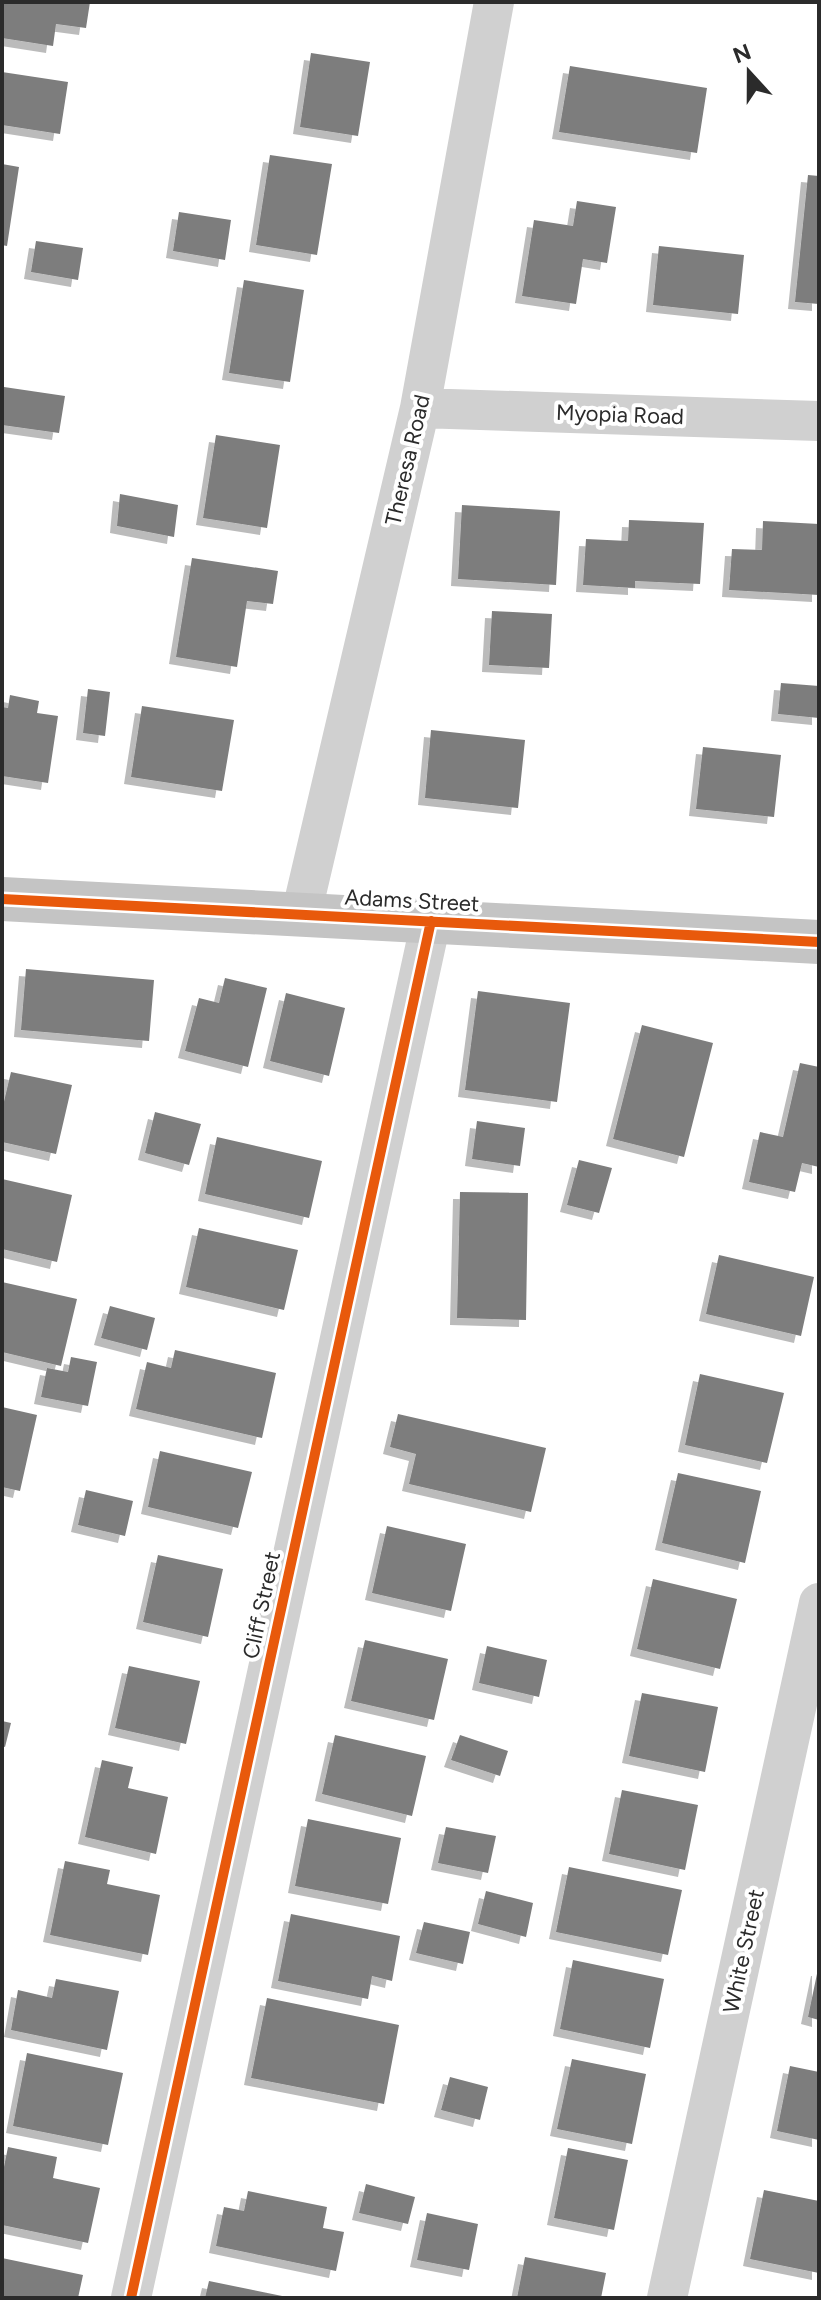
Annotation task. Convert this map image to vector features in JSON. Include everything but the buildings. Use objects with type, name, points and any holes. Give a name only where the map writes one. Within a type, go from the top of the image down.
[{"type":"main road","name":"Adams Street","points":[[2,899],[819,942]]},
{"type":"street","name":"Theresa Road","points":[[301,915],[420,408],[494,2]]},
{"type":"street","name":"Myopia Road","points":[[420,408],[819,421]]},
{"type":"street","name":"Cliff Street","points":[[131,2298],[431,921]]},
{"type":"street","name":"White Street","points":[[667,2298],[819,1603]]},
{"type":"cycle path","points":[[2,899],[819,942]]},
{"type":"cycle path","points":[[131,2298],[431,921]]}]
